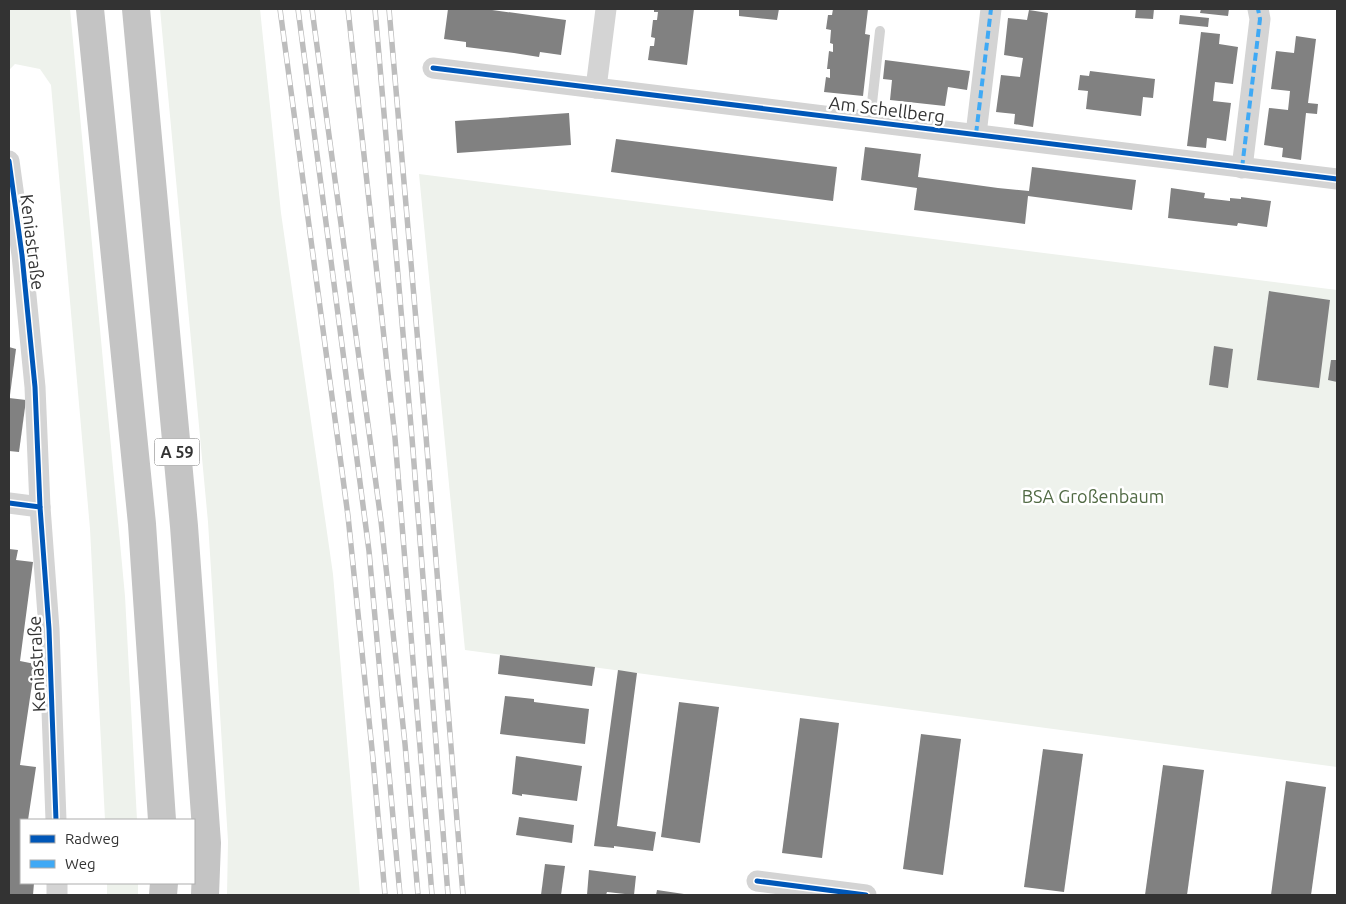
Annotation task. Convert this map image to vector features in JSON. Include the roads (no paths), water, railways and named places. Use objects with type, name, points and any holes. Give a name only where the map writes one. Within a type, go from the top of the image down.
[{"type":"highway","name":"A 59","points":[[90,9],[142,524],[162,819]]},
{"type":"highway","name":"A 59","points":[[136,9],[184,526],[207,843],[206,895]]},
{"type":"street","points":[[596,88],[606,9]]},
{"type":"street","points":[[976,134],[991,9]]},
{"type":"street","points":[[1242,168],[1260,19],[1258,9]]},
{"type":"street","name":"Am Schellberg","points":[[433,68],[1337,179]]},
{"type":"street","name":"Keniastraße","points":[[9,161],[22,255],[35,387],[56,819]]},
{"type":"street","points":[[9,503],[40,507]]},
{"type":"street","points":[[758,881],[866,895]]},
{"type":"lane","points":[[870,121],[880,31]]},
{"type":"railway","points":[[280,9],[348,516],[385,895]]},
{"type":"railway","points":[[298,9],[369,551],[400,895]]},
{"type":"railway","points":[[312,9],[381,521],[405,744],[418,895]]},
{"type":"railway","points":[[348,9],[395,438],[432,895]]},
{"type":"railway","points":[[375,9],[412,438],[448,895]]},
{"type":"railway","points":[[389,9],[463,895]]},
{"type":"park label","name":"BSA Großenbaum","points":[[1093,496]]}]
